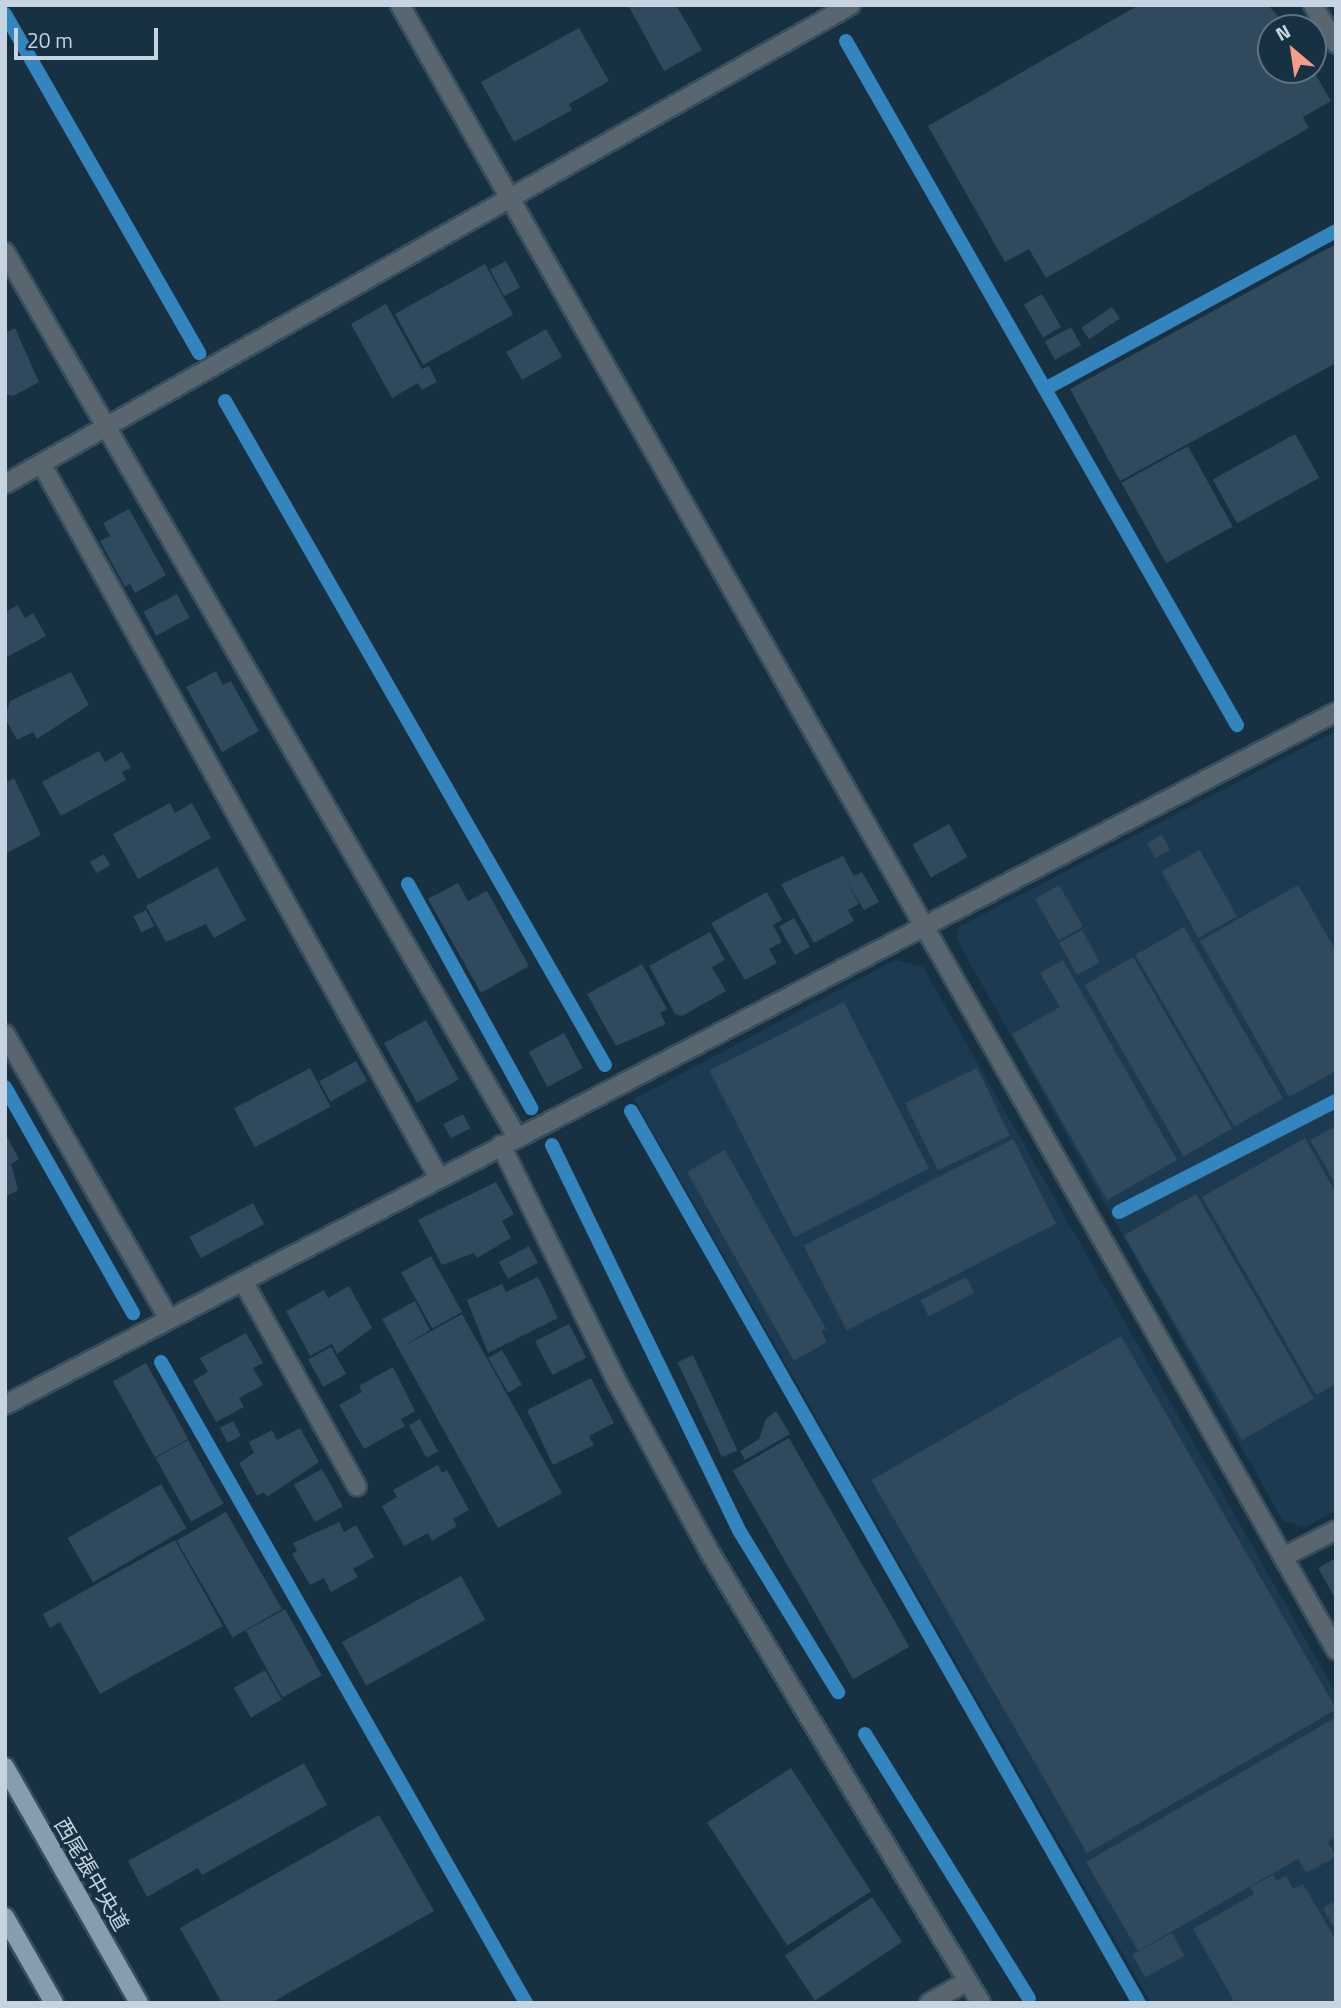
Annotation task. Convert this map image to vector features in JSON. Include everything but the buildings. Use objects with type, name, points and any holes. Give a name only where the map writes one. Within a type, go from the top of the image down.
[{"type":"main road","name":"西尾張中央道","points":[[5,1767],[139,2003]]},
{"type":"main road","points":[[5,1917],[54,2003]]},
{"type":"street","points":[[400,5],[1336,1650]]},
{"type":"street","points":[[5,484],[107,429],[851,5]]},
{"type":"street","points":[[1313,5],[1336,44]]},
{"type":"street","points":[[5,252],[510,1141],[615,1378],[709,1550],[965,1982],[981,2003]]},
{"type":"street","points":[[42,465],[439,1178]]},
{"type":"street","points":[[5,1405],[922,925],[1336,712]]},
{"type":"street","points":[[5,1034],[169,1319]]},
{"type":"street","points":[[243,1281],[357,1487]]},
{"type":"street","points":[[1283,1557],[1336,1530]]},
{"type":"street","points":[[929,2003],[965,1982]]},
{"type":"shaded area","points":[[1336,731],[1336,1511],[1305,1527],[1283,1521],[956,938],[959,927]]},
{"type":"shaded area","points":[[895,960],[923,967],[1336,1693],[1336,2003],[1151,2003],[634,1099]]},
{"type":"waterway","points":[[5,14],[199,353]]},
{"type":"waterway","points":[[846,41],[1237,725]]},
{"type":"waterway","points":[[1045,389],[1336,231]]},
{"type":"waterway","points":[[225,401],[605,1065]]},
{"type":"waterway","points":[[408,884],[531,1108]]},
{"type":"waterway","points":[[5,1087],[133,1313]]},
{"type":"waterway","points":[[1119,1212],[1336,1101]]},
{"type":"waterway","points":[[631,1111],[1139,2003]]},
{"type":"waterway","points":[[552,1145],[740,1532],[838,1692]]},
{"type":"waterway","points":[[161,1362],[526,2003]]},
{"type":"waterway","points":[[865,1734],[1029,1998]]}]
